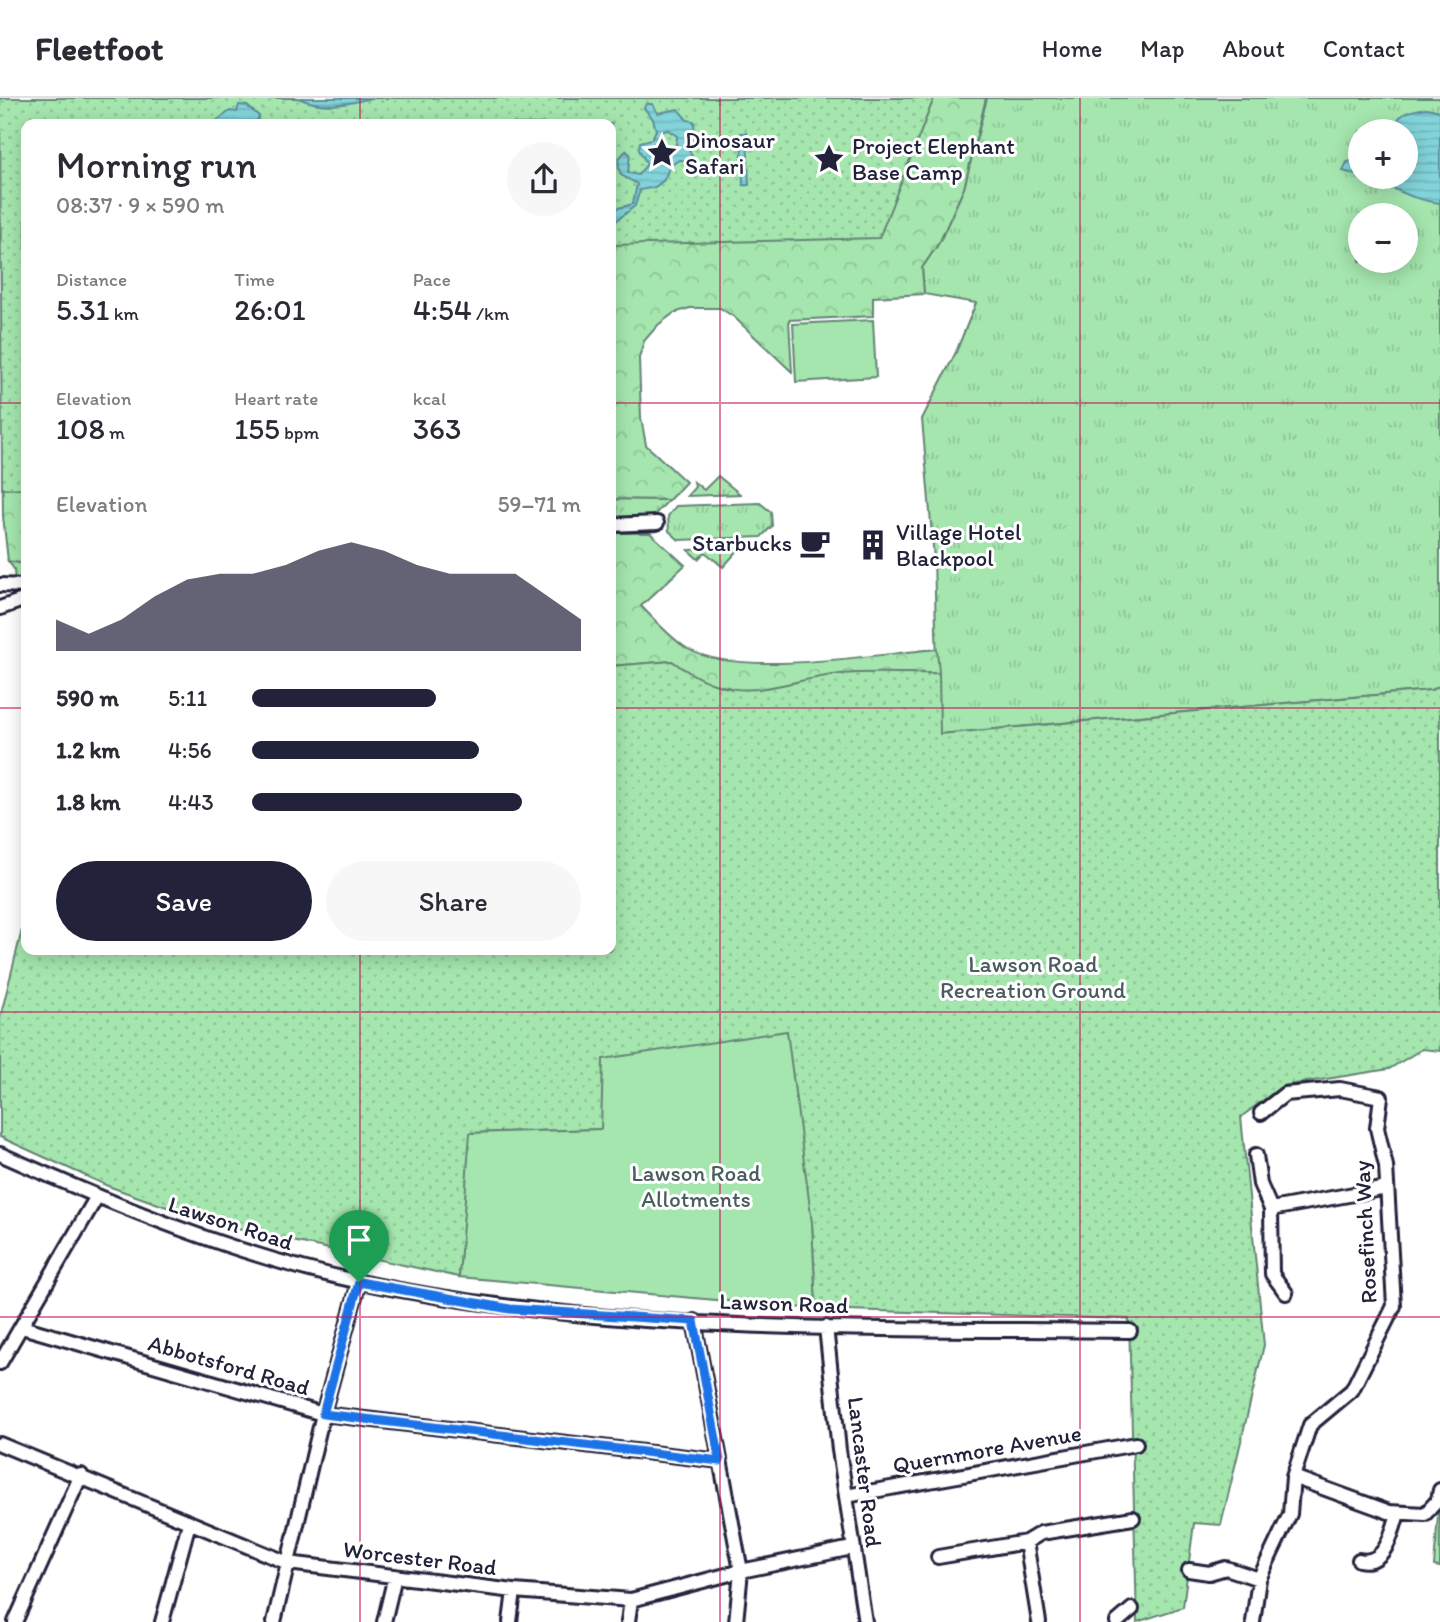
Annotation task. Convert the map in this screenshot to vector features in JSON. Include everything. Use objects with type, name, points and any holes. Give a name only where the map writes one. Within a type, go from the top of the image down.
[{"type":"street","points":[[616,525],[657,523]]},
{"type":"street","points":[[0,585],[21,586]]},
{"type":"street","points":[[0,608],[21,601]]},
{"type":"street","name":"Rosefinch Way","points":[[1254,1622],[1259,1578],[1290,1514],[1293,1477],[1310,1425],[1352,1390],[1394,1306],[1387,1188],[1377,1128],[1381,1097],[1340,1089],[1285,1094],[1261,1113]]},
{"type":"street","name":"Lawson Road","points":[[0,1154],[96,1198],[239,1251],[359,1282],[510,1309],[826,1327],[1130,1331]]},
{"type":"street","points":[[1256,1155],[1260,1184],[1271,1209],[1272,1274],[1286,1293]]},
{"type":"street","points":[[1271,1209],[1387,1188]]},
{"type":"street","points":[[0,1363],[96,1198]]},
{"type":"street","points":[[274,1622],[323,1414],[359,1282]]},
{"type":"street","points":[[694,1321],[741,1572],[736,1622]]},
{"type":"street","name":"Abbotsford Road","points":[[22,1327],[323,1414],[720,1461]]},
{"type":"street","name":"Lancaster Road","points":[[826,1327],[846,1496],[854,1537],[852,1548],[865,1622]]},
{"type":"street","name":"Worcester Road","points":[[0,1444],[81,1475],[288,1563],[514,1591],[631,1600],[852,1548]]},
{"type":"street","name":"Quernmore Avenue","points":[[846,1496],[1136,1444]]},
{"type":"street","points":[[15,1622],[81,1475]]},
{"type":"street","points":[[1293,1477],[1398,1513],[1426,1514],[1438,1500],[1440,1490]]},
{"type":"street","points":[[1359,1560],[1370,1562],[1377,1559],[1391,1536],[1398,1513]]},
{"type":"street","points":[[938,1557],[1026,1542],[1041,1533],[1133,1518]]},
{"type":"street","points":[[162,1622],[189,1523]]},
{"type":"street","points":[[1026,1542],[1039,1622]]},
{"type":"street","points":[[1189,1570],[1209,1573],[1224,1568],[1259,1578]]},
{"type":"street","points":[[384,1622],[395,1576]]},
{"type":"street","points":[[510,1622],[514,1591]]},
{"type":"street","points":[[628,1622],[631,1600]]},
{"type":"street","points":[[1117,1622],[1132,1609]]},
{"type":"green space","points":[[0,98],[934,98],[879,238],[616,245],[616,119],[21,119],[21,488],[2,489]]},
{"type":"green space","points":[[934,98],[986,98],[964,188],[940,241],[922,268],[924,294],[873,297],[873,316],[789,320],[792,372],[734,317],[720,308],[690,308],[674,313],[658,325],[644,341],[639,358],[641,418],[646,445],[686,482],[669,500],[616,499],[616,229],[878,238]]},
{"type":"green space","points":[[987,98],[1440,98],[1440,686],[1431,690],[939,734],[934,559],[922,419],[956,352],[976,303],[924,294],[922,268],[940,241],[964,188]]},
{"type":"green space","points":[[21,214],[21,563],[8,561],[3,516],[0,216]]},
{"type":"green space","points":[[873,320],[876,377],[796,382],[793,324]]},
{"type":"green space","points":[[718,476],[740,494],[687,496],[695,487],[694,482],[704,490]]},
{"type":"green space","points":[[616,499],[669,500],[650,519],[616,524]]},
{"type":"green space","points":[[760,503],[771,512],[772,526],[761,537],[679,540],[669,531],[668,516],[676,506]]},
{"type":"green space","points":[[616,533],[650,533],[685,565],[641,606],[669,635],[688,649],[711,658],[773,663],[845,659],[937,649],[939,673],[842,674],[746,692],[698,680],[672,661],[616,666]]},
{"type":"green space","points":[[741,547],[723,567],[705,552],[698,559],[688,550]]},
{"type":"green space","points":[[8,561],[21,563],[21,586],[15,586],[14,569]]},
{"type":"green space","name":"Lawson Road Recreation Ground","points":[[672,661],[696,676],[717,685],[737,689],[774,687],[841,674],[939,673],[940,734],[1431,690],[1440,686],[1440,1051],[1422,1049],[1389,1069],[1282,1086],[1241,1117],[1264,1345],[1221,1525],[1194,1523],[1183,1607],[1137,1622],[1129,1319],[816,1309],[812,1223],[601,1129],[471,1133],[459,1277],[214,1224],[108,1186],[0,1137],[0,1018],[21,934],[21,955],[616,955],[616,666]]},
{"type":"green space","name":"Lawson Road Allotments","points":[[787,1031],[812,1223],[816,1309],[459,1277],[470,1133],[601,1129],[603,1059]]},
{"type":"green space","points":[[1440,1489],[1440,1567],[1434,1566]]},
{"type":"water","points":[[298,98],[371,98],[334,105],[316,104]]},
{"type":"water","points":[[646,104],[652,104],[658,113],[678,109],[687,120],[694,121],[695,139],[688,147],[694,161],[679,160],[670,166],[664,180],[655,187],[640,190],[635,206],[616,221],[616,209],[633,204],[637,184],[621,175],[619,159],[626,151],[630,154],[628,173],[638,175],[647,164],[639,150],[640,142],[652,139],[656,130],[653,119],[644,108]],"holes":[[[668,130],[677,136],[676,148],[666,152],[657,145],[656,139],[663,131]]]},
{"type":"water","points":[[239,105],[247,106],[259,116],[258,119],[219,119],[230,111],[237,112]]},
{"type":"water","points":[[1427,108],[1440,111],[1440,203],[1418,199],[1394,189],[1418,189],[1418,119],[1399,119],[1405,113]]},
{"type":"water","points":[[741,133],[747,133],[749,185],[743,185]]},
{"type":"water","points":[[1348,162],[1348,172],[1343,171]]},
{"type":"place","name":"Dinosaur Safari","points":[[662,153]]},
{"type":"place","name":"Project Elephant Base Camp","points":[[829,159]]},
{"type":"place","name":"Starbucks","points":[[815,543]]},
{"type":"place","name":"Village Hotel Blackpool","points":[[873,545]]},
{"type":"route","points":[[359,1282],[510,1309],[694,1321],[720,1461],[323,1414],[359,1282]]}]
